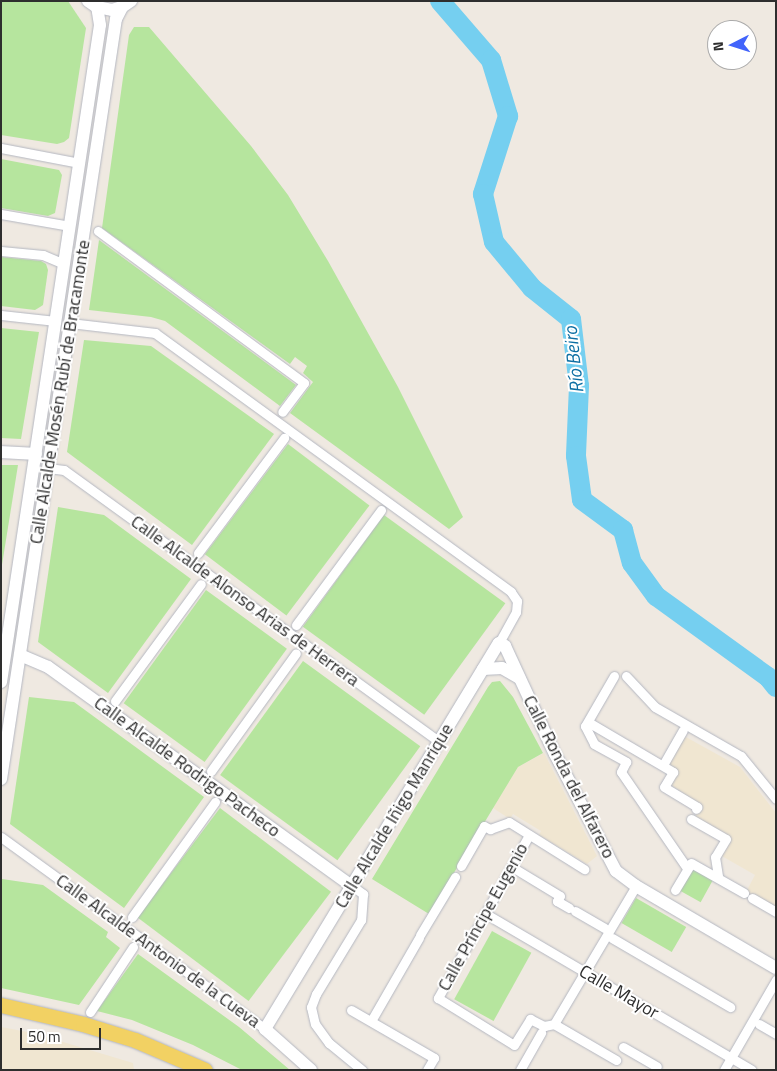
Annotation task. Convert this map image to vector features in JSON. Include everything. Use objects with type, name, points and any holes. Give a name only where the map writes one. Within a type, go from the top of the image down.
[{"type":"main road","points":[[92,4],[112,10],[127,4]]},
{"type":"main road","name":"Calle Alcalde Mosén Rubí de Bracamonte","points":[[1,682],[5,637],[36,454],[100,25],[92,4]]},
{"type":"main road","name":"Calle Alcalde Mosén Rubí de Bracamonte","points":[[1,779],[116,19],[127,4]]},
{"type":"main road","points":[[1,452],[36,454]]},
{"type":"main road","name":"Calle Alcalde Iñigo Manrique","points":[[265,1028],[499,642]]},
{"type":"main road","name":"Calle Ronda del Alfarero","points":[[499,642],[505,646],[519,678],[616,871],[636,886],[776,968]]},
{"type":"main road","name":"Calle Alcalde Rodrigo Pacheco","points":[[20,655],[48,667],[352,886]]},
{"type":"main road","name":"Calle Ronda del Alfarero","points":[[483,669],[502,668],[519,678]]},
{"type":"main road","points":[[1,1005],[83,1024],[135,1040],[205,1070]]},
{"type":"main road","name":"Calle Alcalde Antonio de la Cueva","points":[[265,1028],[310,1070]]},
{"type":"street","points":[[1,148],[80,163]]},
{"type":"street","points":[[1,214],[70,226]]},
{"type":"street","points":[[98,231],[304,383],[282,412]]},
{"type":"street","points":[[1,251],[43,255],[64,264]]},
{"type":"street","points":[[1,314],[56,321]]},
{"type":"street","name":"Calle Alcalde Iñigo Manrique","points":[[70,323],[155,333],[511,592],[517,601],[516,612],[499,642]]},
{"type":"street","points":[[198,553],[284,438]]},
{"type":"street","name":"Calle Alcalde Alonso Arias de Herrera","points":[[48,468],[64,470],[439,741]]},
{"type":"street","points":[[296,625],[381,510]]},
{"type":"street","points":[[115,701],[201,584]]},
{"type":"street","points":[[211,772],[296,654]]},
{"type":"street","points":[[614,676],[585,726],[594,744],[626,762],[621,772],[687,868]]},
{"type":"street","points":[[626,676],[655,707],[741,756],[776,799]]},
{"type":"street","points":[[588,722],[673,772],[664,787],[697,807],[696,809]]},
{"type":"street","points":[[663,765],[683,730]]},
{"type":"street","points":[[132,917],[215,802]]},
{"type":"street","points":[[691,818],[726,839],[715,857],[718,877]]},
{"type":"street","name":"Calle Ronda del Alfarero","points":[[461,866],[484,826],[490,829],[509,822],[584,869]]},
{"type":"street","name":"Calle Príncipe Eugenio","points":[[527,834],[486,910],[486,914],[438,998],[514,1045],[530,1019],[544,1026],[554,1024]]},
{"type":"street","name":"Calle Alcalde Antonio de la Cueva","points":[[1,837],[265,1028]]},
{"type":"street","points":[[675,890],[691,863],[776,912]]},
{"type":"street","points":[[517,870],[560,896],[557,901],[604,928]]},
{"type":"street","points":[[371,1021],[455,876]]},
{"type":"street","points":[[352,886],[363,894],[361,920],[316,994],[311,1007],[315,1024],[329,1043],[362,1070]]},
{"type":"street","points":[[616,1060],[554,1024],[636,886]]},
{"type":"street","name":"Calle Mayor","points":[[486,914],[752,1070]]},
{"type":"street","points":[[612,938],[730,1007]]},
{"type":"street","points":[[90,1012],[133,947]]},
{"type":"street","points":[[724,1070],[776,980]]},
{"type":"street","points":[[351,1010],[434,1058],[427,1070]]},
{"type":"street","points":[[758,1024],[776,1034]]},
{"type":"street","points":[[523,1069],[541,1034]]},
{"type":"street","points":[[623,1047],[657,1067]]},
{"type":"shaded area","points":[[684,736],[740,767],[776,813],[776,910],[746,892],[755,875],[720,855],[730,837],[695,817],[701,806],[670,784],[678,770],[668,764]]},
{"type":"shaded area","points":[[544,753],[597,856],[587,864],[539,835],[541,831],[513,814],[510,819],[493,808],[518,767]]},
{"type":"shaded area","points":[[1,1027],[33,1033],[133,1063],[134,1070],[1,1070]]},
{"type":"green space","points":[[1,1],[68,1],[86,28],[69,138],[64,142],[57,144],[1,135]]},
{"type":"green space","points":[[134,27],[149,27],[251,146],[288,195],[328,261],[398,387],[463,517],[449,529],[290,413],[313,382],[303,373],[307,366],[295,357],[290,364],[102,228],[129,35]]},
{"type":"green space","points":[[1,159],[59,170],[62,175],[55,213],[48,216],[1,208]]},
{"type":"green space","points":[[99,240],[296,385],[280,406],[165,321],[151,317],[89,310]]},
{"type":"green space","points":[[1,257],[41,261],[46,264],[48,270],[43,305],[35,310],[1,306]]},
{"type":"green space","points":[[1,328],[39,332],[21,439],[1,438]]},
{"type":"green space","points":[[84,340],[151,346],[274,434],[192,545],[67,452]]},
{"type":"green space","points":[[288,444],[369,505],[286,616],[205,554]]},
{"type":"green space","points":[[1,465],[18,465],[1,571]]},
{"type":"green space","points":[[58,507],[104,515],[191,579],[108,693],[38,642]]},
{"type":"green space","points":[[384,515],[505,603],[424,715],[303,627]]},
{"type":"green space","points":[[206,590],[287,649],[205,762],[124,703]]},
{"type":"green space","points":[[303,661],[420,746],[337,860],[220,775]]},
{"type":"green space","points":[[500,681],[513,697],[543,753],[518,767],[429,914],[372,879],[488,687],[492,682]]},
{"type":"green space","points":[[29,697],[74,702],[204,797],[124,908],[10,824]]},
{"type":"green space","points":[[220,808],[331,892],[249,1001],[138,917]]},
{"type":"green space","points":[[691,866],[714,879],[701,902],[678,890]]},
{"type":"green space","points":[[2,879],[43,885],[108,932],[106,937],[120,948],[79,1005],[1,988]]},
{"type":"green space","points":[[636,898],[686,927],[672,952],[622,923]]},
{"type":"green space","points":[[492,931],[531,953],[494,1021],[454,999]]},
{"type":"green space","points":[[138,954],[239,1027],[290,1070],[242,1070],[193,1045],[132,1020],[97,1011]]},
{"type":"waterway","name":"Río Beiro","points":[[440,1],[491,60],[508,116],[483,194],[494,242],[532,288],[571,319],[579,386],[576,456],[582,500],[623,530],[632,563],[656,596],[768,677],[776,687]]}]
